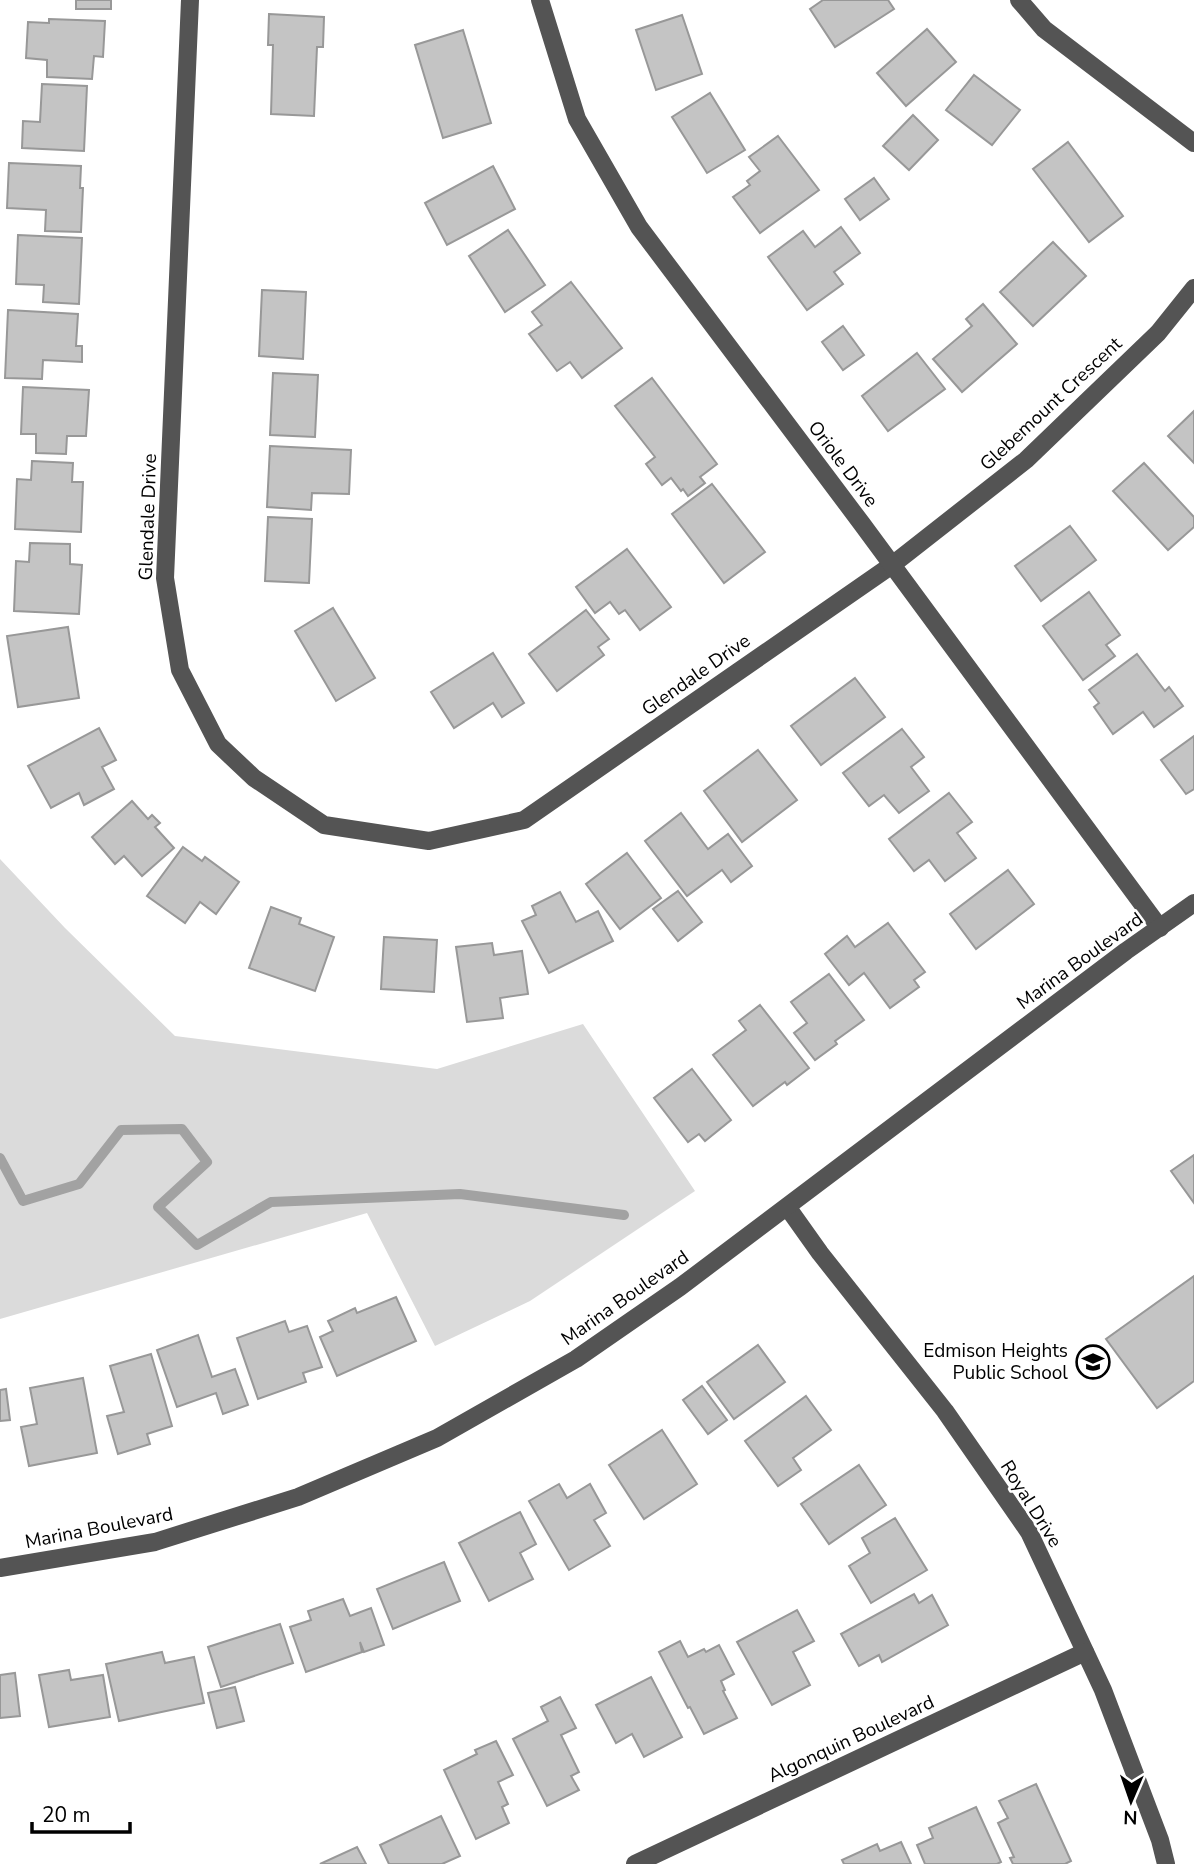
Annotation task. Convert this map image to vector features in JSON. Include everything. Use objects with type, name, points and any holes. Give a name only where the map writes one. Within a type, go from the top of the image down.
[{"type":"street","name":"Glendale Drive","points":[[190,0],[165,578],[180,670],[218,744],[254,778],[324,824],[389,835],[429,841],[524,820],[892,565]]},
{"type":"street","name":"Oriole Drive","points":[[540,0],[577,119],[639,227],[1160,928]]},
{"type":"street","points":[[1019,0],[1044,29],[1194,142]]},
{"type":"street","name":"Glebemount Crescent","points":[[892,565],[1026,460],[1158,332],[1194,288]]},
{"type":"street","name":"Marina Boulevard","points":[[0,1568],[155,1542],[298,1497],[437,1438],[576,1359],[680,1287],[1194,903]]},
{"type":"street","name":"Royal Drive","points":[[788,1208],[820,1253],[945,1411],[1028,1532],[1110,1710],[1160,1840],[1166,1864]]},
{"type":"street","name":"Algonquin Boulevard","points":[[635,1864],[665,1857],[1084,1652]]},
{"type":"shaded area","points":[[0,859],[65,928],[175,1036],[437,1069],[583,1024],[695,1191],[530,1301],[435,1346],[367,1213],[0,1319]]},
{"type":"building","points":[[76,0],[111,0],[111,9],[76,9]]},
{"type":"building","points":[[823,0],[888,0],[894,9],[835,47],[810,9]]},
{"type":"building","points":[[269,14],[324,17],[323,47],[317,47],[314,116],[271,114],[273,45],[268,45]]},
{"type":"building","points":[[682,15],[702,74],[656,90],[636,30]]},
{"type":"building","points":[[49,19],[105,21],[103,57],[94,56],[92,79],[47,77],[47,60],[26,58],[28,22],[49,23]]},
{"type":"building","points":[[927,29],[956,62],[906,106],[877,73]]},
{"type":"building","points":[[463,30],[491,123],[443,138],[415,45]]},
{"type":"building","points":[[974,75],[1020,110],[992,145],[946,110]]},
{"type":"building","points":[[42,84],[87,86],[84,151],[22,148],[23,121],[40,122]]},
{"type":"building","points":[[710,93],[745,150],[707,173],[672,117]]},
{"type":"building","points":[[913,115],[938,140],[909,170],[883,146]]},
{"type":"building","points":[[778,136],[819,190],[760,233],[733,197],[750,185],[747,181],[760,171],[749,157]]},
{"type":"building","points":[[1068,142],[1123,216],[1089,242],[1033,169]]},
{"type":"building","points":[[9,163],[81,166],[81,232],[45,231],[46,210],[7,208]]},
{"type":"building","points":[[493,166],[515,209],[447,245],[425,203]]},
{"type":"building","points":[[874,178],[889,199],[860,220],[845,199]]},
{"type":"building","points":[[841,227],[860,253],[834,272],[843,284],[807,310],[768,257],[803,231],[815,247]]},
{"type":"building","points":[[508,230],[545,285],[505,312],[469,256]]},
{"type":"building","points":[[18,235],[82,238],[79,304],[43,302],[44,285],[16,284]]},
{"type":"building","points":[[1053,242],[1086,276],[1033,326],[1000,292]]},
{"type":"building","points":[[571,282],[622,348],[582,378],[570,362],[557,371],[529,334],[542,325],[532,312]]},
{"type":"building","points":[[262,290],[306,292],[303,359],[259,356]]},
{"type":"building","points":[[983,304],[1017,344],[962,392],[933,359],[972,326],[966,319]]},
{"type":"building","points":[[8,310],[78,314],[76,346],[82,346],[82,362],[43,360],[42,379],[5,378]]},
{"type":"building","points":[[843,326],[864,355],[843,370],[822,342]]},
{"type":"building","points":[[917,353],[945,389],[888,431],[862,396]]},
{"type":"building","points":[[273,373],[318,375],[315,437],[270,435]]},
{"type":"building","points":[[652,378],[717,464],[700,477],[705,483],[688,496],[671,478],[662,485],[646,464],[655,457],[615,406]]},
{"type":"building","points":[[23,387],[89,390],[86,436],[67,436],[66,454],[36,453],[36,434],[21,434]]},
{"type":"building","points":[[1194,411],[1194,463],[1168,436]]},
{"type":"building","points":[[270,446],[351,450],[349,494],[312,493],[311,510],[267,507]]},
{"type":"building","points":[[32,461],[73,463],[72,482],[83,482],[81,532],[15,529],[17,479],[31,480]]},
{"type":"building","points":[[1144,463],[1194,517],[1194,527],[1168,550],[1113,491]]},
{"type":"building","points":[[712,484],[765,552],[724,583],[672,514]]},
{"type":"building","points":[[268,517],[312,519],[309,583],[265,581]]},
{"type":"building","points":[[1070,526],[1096,560],[1041,601],[1015,566]]},
{"type":"building","points":[[30,543],[70,544],[70,564],[82,565],[79,614],[14,611],[16,561],[29,562]]},
{"type":"building","points":[[627,549],[671,607],[640,630],[625,610],[619,614],[610,602],[595,613],[576,587]]},
{"type":"building","points":[[1089,592],[1120,635],[1106,645],[1115,656],[1083,680],[1043,626]]},
{"type":"building","points":[[333,608],[375,678],[336,701],[295,631]]},
{"type":"building","points":[[586,610],[609,639],[598,647],[604,655],[557,691],[529,654]]},
{"type":"building","points":[[68,627],[79,698],[18,707],[7,636]]},
{"type":"building","points":[[493,653],[524,703],[502,717],[493,703],[454,728],[431,692]]},
{"type":"building","points":[[1137,654],[1165,691],[1169,687],[1183,706],[1154,727],[1143,712],[1113,734],[1094,707],[1099,703],[1089,690]]},
{"type":"building","points":[[855,678],[885,717],[821,765],[791,726]]},
{"type":"building","points":[[99,728],[116,760],[102,767],[114,789],[84,805],[79,793],[51,808],[28,766]]},
{"type":"building","points":[[902,729],[924,757],[911,767],[929,791],[899,813],[884,795],[869,806],[843,773]]},
{"type":"building","points":[[1194,736],[1194,789],[1186,794],[1161,760]]},
{"type":"building","points":[[758,750],[797,800],[742,842],[704,791]]},
{"type":"building","points":[[949,793],[972,822],[957,833],[976,858],[945,881],[929,860],[914,871],[889,839]]},
{"type":"building","points":[[132,801],[148,819],[152,815],[160,823],[155,827],[174,848],[142,876],[124,856],[115,864],[92,837]]},
{"type":"building","points":[[681,813],[708,849],[728,834],[752,866],[731,882],[722,870],[687,896],[645,841]]},
{"type":"building","points":[[183,847],[202,861],[205,857],[239,882],[216,914],[200,902],[185,923],[147,896]]},
{"type":"building","points":[[627,853],[661,898],[620,929],[586,884]]},
{"type":"building","points":[[1008,870],[1034,904],[976,949],[950,914]]},
{"type":"building","points":[[678,891],[702,922],[678,941],[653,909]]},
{"type":"building","points":[[560,892],[576,922],[598,911],[613,941],[549,973],[522,921],[536,915],[532,906]]},
{"type":"building","points":[[271,907],[301,918],[299,924],[334,937],[315,991],[249,968]]},
{"type":"building","points":[[888,923],[925,972],[914,980],[919,987],[890,1008],[864,973],[849,985],[825,954],[847,936],[855,947]]},
{"type":"building","points":[[384,937],[437,940],[434,992],[381,989]]},
{"type":"building","points":[[492,943],[494,955],[522,951],[528,994],[500,998],[503,1018],[467,1022],[456,947]]},
{"type":"building","points":[[829,974],[864,1020],[815,1060],[794,1033],[807,1023],[791,1002]]},
{"type":"building","points":[[760,1005],[809,1068],[753,1106],[713,1055],[746,1030],[739,1021]]},
{"type":"building","points":[[692,1069],[731,1120],[705,1141],[699,1134],[688,1142],[654,1098]]},
{"type":"building","points":[[1194,1155],[1194,1203],[1171,1171]]},
{"type":"building","points":[[1194,1276],[1194,1381],[1157,1408],[1106,1339]]},
{"type":"building","points":[[396,1297],[416,1341],[337,1376],[320,1337],[333,1331],[328,1321],[355,1308],[357,1313]]},
{"type":"building","points":[[285,1321],[289,1332],[307,1326],[322,1367],[303,1373],[306,1382],[258,1399],[237,1338]]},
{"type":"building","points":[[198,1335],[212,1377],[235,1369],[248,1405],[223,1414],[216,1393],[177,1407],[157,1350]]},
{"type":"building","points":[[758,1345],[785,1382],[734,1419],[707,1382]]},
{"type":"building","points":[[151,1354],[172,1426],[147,1434],[150,1444],[118,1454],[107,1416],[124,1412],[110,1366]]},
{"type":"building","points":[[83,1378],[97,1453],[29,1466],[21,1427],[37,1424],[30,1388]]},
{"type":"building","points":[[702,1386],[727,1420],[708,1434],[683,1400]]},
{"type":"building","points":[[6,1389],[10,1420],[0,1421],[0,1390]]},
{"type":"building","points":[[806,1396],[831,1430],[793,1458],[801,1470],[778,1486],[745,1441]]},
{"type":"building","points":[[662,1430],[697,1484],[644,1519],[609,1465]]},
{"type":"building","points":[[859,1465],[886,1505],[829,1544],[801,1504]]},
{"type":"building","points":[[559,1484],[567,1498],[590,1484],[606,1513],[594,1520],[610,1546],[569,1570],[529,1501]]},
{"type":"building","points":[[520,1512],[536,1544],[520,1553],[533,1579],[489,1601],[459,1543]]},
{"type":"building","points":[[895,1518],[927,1570],[871,1603],[849,1566],[870,1553],[862,1538]]},
{"type":"building","points":[[444,1562],[460,1601],[393,1629],[377,1589]]},
{"type":"building","points":[[914,1594],[919,1603],[932,1595],[948,1625],[882,1662],[879,1655],[859,1666],[841,1634]]},
{"type":"building","points":[[343,1599],[350,1616],[371,1608],[384,1645],[364,1652],[360,1642],[362,1652],[306,1672],[290,1627],[311,1620],[308,1611]]},
{"type":"building","points":[[797,1610],[814,1641],[793,1652],[810,1685],[772,1705],[737,1642]]},
{"type":"building","points":[[280,1624],[293,1663],[221,1687],[208,1647]]},
{"type":"building","points":[[680,1641],[688,1657],[719,1645],[734,1674],[721,1681],[725,1690],[723,1691],[737,1718],[704,1734],[659,1652]]},
{"type":"building","points":[[162,1652],[165,1663],[194,1657],[204,1703],[119,1721],[106,1664]]},
{"type":"building","points":[[69,1670],[71,1680],[103,1675],[110,1717],[49,1727],[39,1675]]},
{"type":"building","points":[[15,1673],[20,1716],[0,1718],[0,1675]]},
{"type":"building","points":[[651,1677],[682,1737],[644,1757],[632,1734],[616,1743],[596,1705]]},
{"type":"building","points":[[235,1687],[244,1721],[217,1728],[208,1693]]},
{"type":"building","points":[[560,1697],[576,1728],[561,1735],[579,1772],[571,1776],[579,1790],[547,1806],[513,1739],[548,1721],[541,1707]]},
{"type":"building","points":[[496,1741],[513,1775],[498,1782],[508,1804],[502,1807],[509,1823],[476,1839],[444,1770],[477,1754],[475,1750]]},
{"type":"building","points":[[1036,1784],[1071,1861],[1065,1864],[1013,1864],[1010,1858],[1014,1857],[998,1823],[1008,1818],[999,1801]]},
{"type":"building","points":[[976,1807],[1001,1862],[925,1864],[917,1845],[933,1838],[929,1828]]},
{"type":"building","points":[[441,1816],[460,1856],[442,1864],[389,1864],[380,1845]]},
{"type":"building","points":[[901,1842],[911,1864],[844,1864],[842,1860],[877,1844],[880,1851]]},
{"type":"building","points":[[357,1847],[366,1864],[320,1864]]},
{"type":"waterway","points":[[0,1158],[23,1201],[79,1184],[121,1130],[182,1129],[207,1162],[158,1207],[197,1245],[271,1202],[460,1194],[624,1215]]},
{"type":"place","name":"Edmison Heights Public School","points":[[1093,1362]]}]
